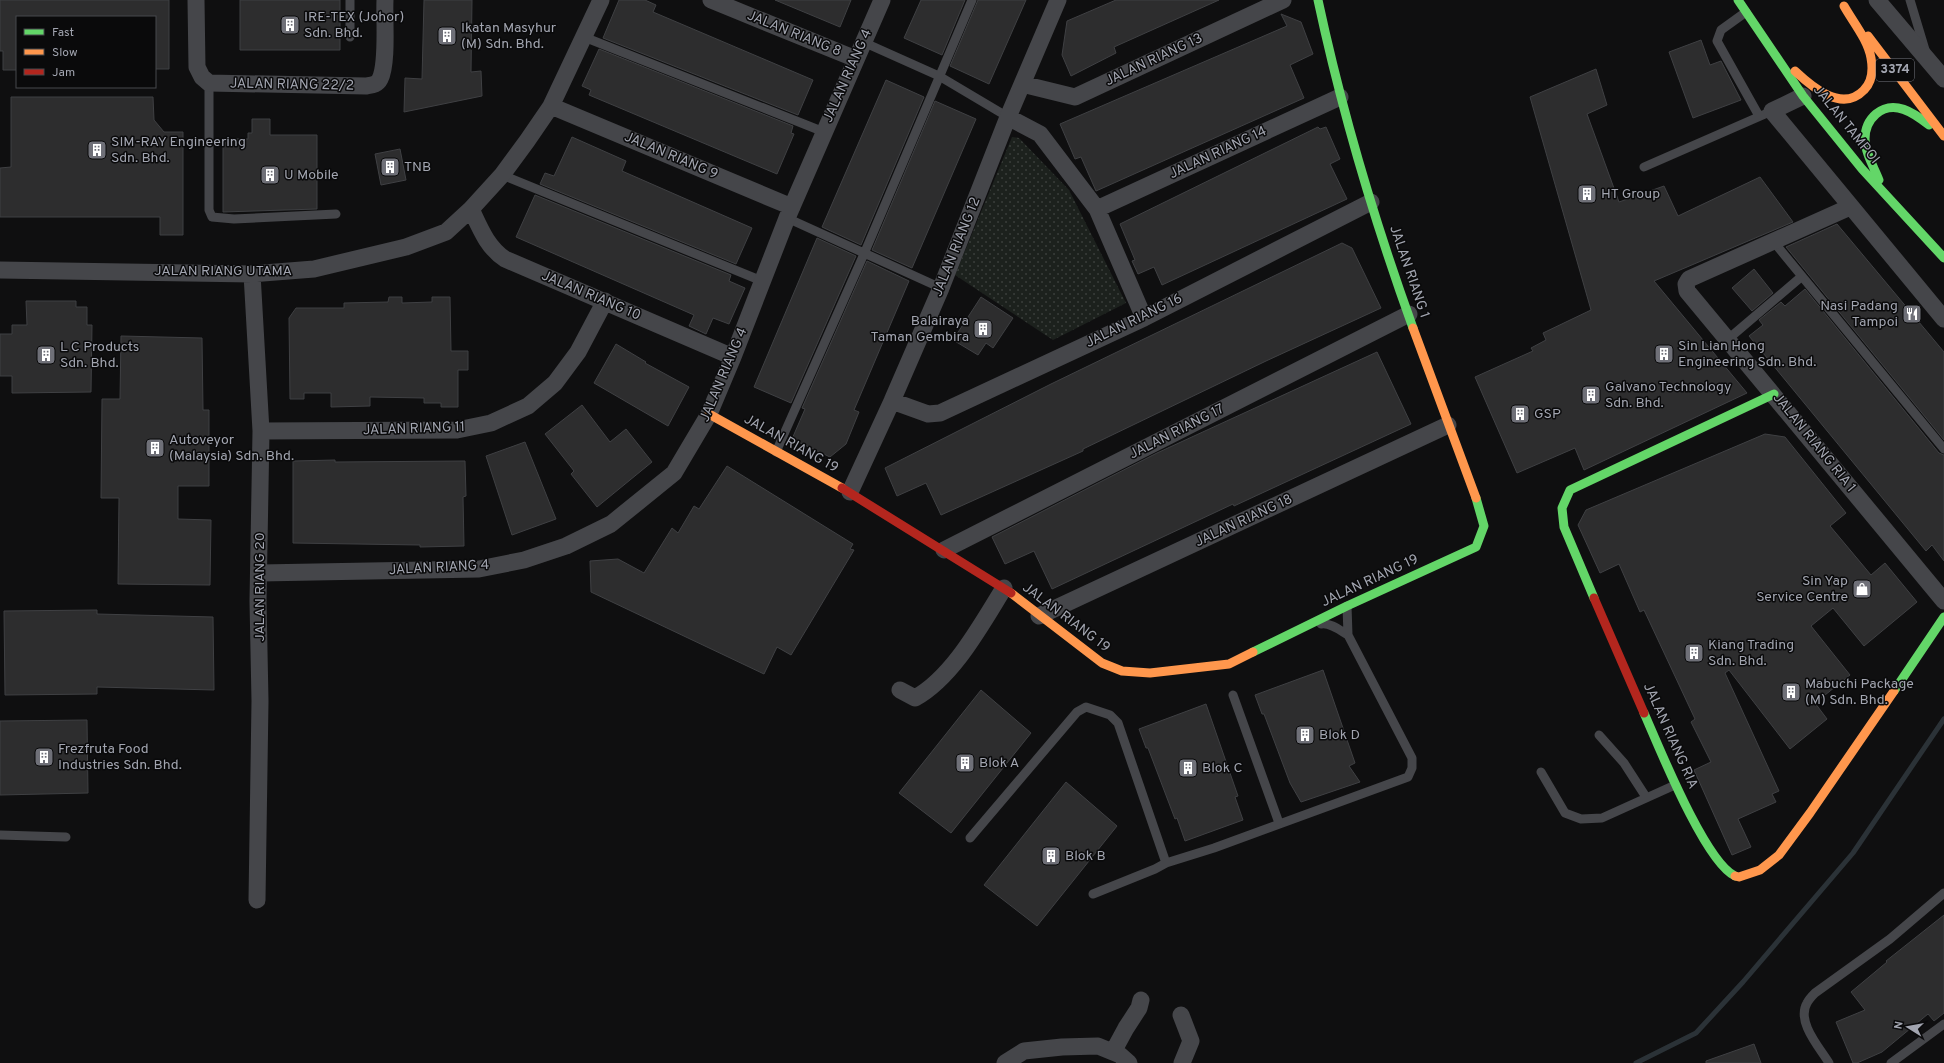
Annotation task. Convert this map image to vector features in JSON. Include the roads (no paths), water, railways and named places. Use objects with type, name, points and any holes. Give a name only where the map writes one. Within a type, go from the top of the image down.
[{"type":"street","name":"JALAN RIANG 22/2","points":[[196,0],[197,67],[202,77],[209,83],[373,85],[380,79],[384,64],[385,0]]},
{"type":"street","name":"JALAN RIANG UTAMA","points":[[0,270],[252,274],[314,269],[406,247],[446,232],[471,209],[502,175],[551,106],[601,0]]},
{"type":"street","name":"JALAN RIANG 8","points":[[711,0],[856,59]]},
{"type":"street","name":"JALAN RIANG 4","points":[[260,573],[479,569],[524,560],[566,546],[611,524],[674,473],[709,414],[733,357],[789,212],[882,0]]},
{"type":"street","name":"JALAN RIANG 12","points":[[850,492],[892,401],[941,288],[1008,117],[1058,0]]},
{"type":"street","name":"JALAN RIANG 13","points":[[1022,84],[1076,97],[1283,0]]},
{"type":"street","name":"JALAN RIANG 1","points":[[1318,0],[1340,97],[1371,202],[1448,425],[1480,509],[1484,526],[1476,547]]},
{"type":"street","name":"JALAN TAMPOI","points":[[1738,0],[1803,96],[1862,169],[1944,258]]},
{"type":"street","points":[[1877,0],[1944,79]]},
{"type":"street","points":[[1774,52],[1811,86],[1826,95],[1837,99],[1855,98],[1862,93],[1869,83],[1872,72],[1871,56],[1842,3]]},
{"type":"street","name":"3374","points":[[1842,3],[1943,133]]},
{"type":"street","points":[[1803,96],[1766,114],[1850,207],[1944,320]]},
{"type":"street","name":"JALAN RIANG 14","points":[[1097,209],[1340,97]]},
{"type":"street","name":"JALAN RIANG 9","points":[[551,106],[789,212]]},
{"type":"street","points":[[1882,191],[1865,138],[1867,127],[1871,118],[1879,110],[1887,106],[1905,109],[1916,114],[1943,133]]},
{"type":"street","points":[[1008,117],[1040,134],[1097,209],[1144,318]]},
{"type":"street","name":"JALAN RIANG 16","points":[[892,401],[928,414],[940,413],[1144,318],[1371,202]]},
{"type":"street","points":[[1773,241],[1850,207]]},
{"type":"street","name":"JALAN RIANG 10","points":[[471,209],[488,244],[495,253],[505,259],[733,357]]},
{"type":"street","name":"JALAN RIANG RIA 1","points":[[1773,241],[1689,279],[1686,284],[1687,291],[1774,394],[1944,601]]},
{"type":"street","name":"JALAN RIANG 20","points":[[252,274],[261,431],[260,573],[258,601],[260,701],[257,900]]},
{"type":"street","name":"JALAN RIANG 11","points":[[261,431],[457,430],[491,423],[528,406],[555,383],[578,352],[605,301]]},
{"type":"street","name":"JALAN RIANG 17","points":[[944,550],[1409,314]]},
{"type":"street","name":"JALAN RIANG RIA","points":[[1774,394],[1570,490],[1562,504],[1564,527],[1675,785],[1717,861],[1728,872],[1733,876],[1739,877],[1760,870],[1779,855],[1806,819],[1944,617]]},
{"type":"street","name":"JALAN RIANG 19","points":[[709,414],[850,492],[944,550],[1004,588],[1102,663],[1122,671],[1134,673],[1180,670],[1229,664],[1301,630],[1347,606],[1476,547]]},
{"type":"street","name":"JALAN RIANG 18","points":[[1039,616],[1448,425]]},
{"type":"street","points":[[900,690],[915,698],[928,691],[957,659],[1004,588]]},
{"type":"street","points":[[1113,1052],[1139,1008],[1141,1000]]},
{"type":"street","points":[[1181,1015],[1191,1041],[1182,1063]]},
{"type":"street","points":[[1005,1063],[1024,1051],[1062,1047],[1098,1046],[1120,1055],[1129,1063]]},
{"type":"lane","points":[[350,0],[350,37]]},
{"type":"lane","points":[[776,452],[864,254],[972,0]]},
{"type":"lane","points":[[1910,0],[1928,60]]},
{"type":"lane","points":[[1644,167],[1766,114],[1717,41],[1721,30],[1746,12]]},
{"type":"lane","points":[[584,36],[824,132]]},
{"type":"lane","points":[[864,42],[939,76],[1008,117]]},
{"type":"lane","points":[[209,83],[209,210],[212,216],[234,219],[336,214]]},
{"type":"lane","points":[[502,175],[762,281]]},
{"type":"lane","points":[[789,212],[864,254],[941,288]]},
{"type":"lane","points":[[1773,241],[1801,277],[1944,449]]},
{"type":"lane","points":[[1728,340],[1801,277]]},
{"type":"lane","points":[[1092,894],[1155,869],[1166,863],[1214,848],[1408,776],[1412,768],[1412,758],[1348,635],[1347,606]]},
{"type":"lane","points":[[1301,630],[1323,623],[1348,635]]},
{"type":"lane","points":[[1233,695],[1279,823]]},
{"type":"lane","points":[[970,838],[1077,712],[1086,707],[1110,715],[1118,724],[1166,863]]},
{"type":"lane","points":[[1599,735],[1624,763],[1646,797]]},
{"type":"lane","points":[[1541,772],[1565,813],[1581,819],[1602,818],[1675,785]]},
{"type":"lane","points":[[0,835],[66,837]]},
{"type":"lane","points":[[1829,1063],[1808,1030],[1804,1016],[1806,1004],[1815,992],[1890,939],[1944,893]]},
{"type":"lane","points":[[1891,1063],[1944,1024]]},
{"type":"waterway","points":[[1636,1063],[1696,1033],[1743,982],[1853,853],[1944,719]]},
{"type":"place","name":"IRE-TEX (Johor) Sdn. Bhd.","points":[[290,25]]},
{"type":"place","name":"Ikatan Masyhur (M) Sdn. Bhd.","points":[[447,36]]},
{"type":"place","name":"SIM-RAY Engineering Sdn. Bhd.","points":[[97,150]]},
{"type":"place","name":"TNB","points":[[390,167]]},
{"type":"place","name":"U Mobile","points":[[270,175]]},
{"type":"place","name":"HT Group","points":[[1587,194]]},
{"type":"place","name":"Nasi Padang Tampoi","points":[[1912,314]]},
{"type":"place","name":"Balairaya Taman Gembira","points":[[983,329]]},
{"type":"place","name":"Sin Lian Hong Engineering Sdn. Bhd.","points":[[1664,354]]},
{"type":"place","name":"L C Products Sdn. Bhd.","points":[[46,355]]},
{"type":"place","name":"Galvano Technology Sdn. Bhd.","points":[[1591,395]]},
{"type":"place","name":"GSP","points":[[1520,414]]},
{"type":"place","name":"Autoveyor (Malaysia) Sdn. Bhd.","points":[[155,448]]},
{"type":"place","name":"Sin Yap Service Centre","points":[[1862,589]]},
{"type":"place","name":"Kiang Trading Sdn. Bhd.","points":[[1694,653]]},
{"type":"place","name":"Mabuchi Package (M) Sdn. Bhd.","points":[[1791,692]]},
{"type":"place","name":"Blok D","points":[[1305,735]]},
{"type":"place","name":"Frezfruta Food Industries Sdn. Bhd.","points":[[44,757]]},
{"type":"place","name":"Blok A","points":[[965,763]]},
{"type":"place","name":"Blok C","points":[[1188,768]]},
{"type":"place","name":"Blok B","points":[[1051,856]]}]
